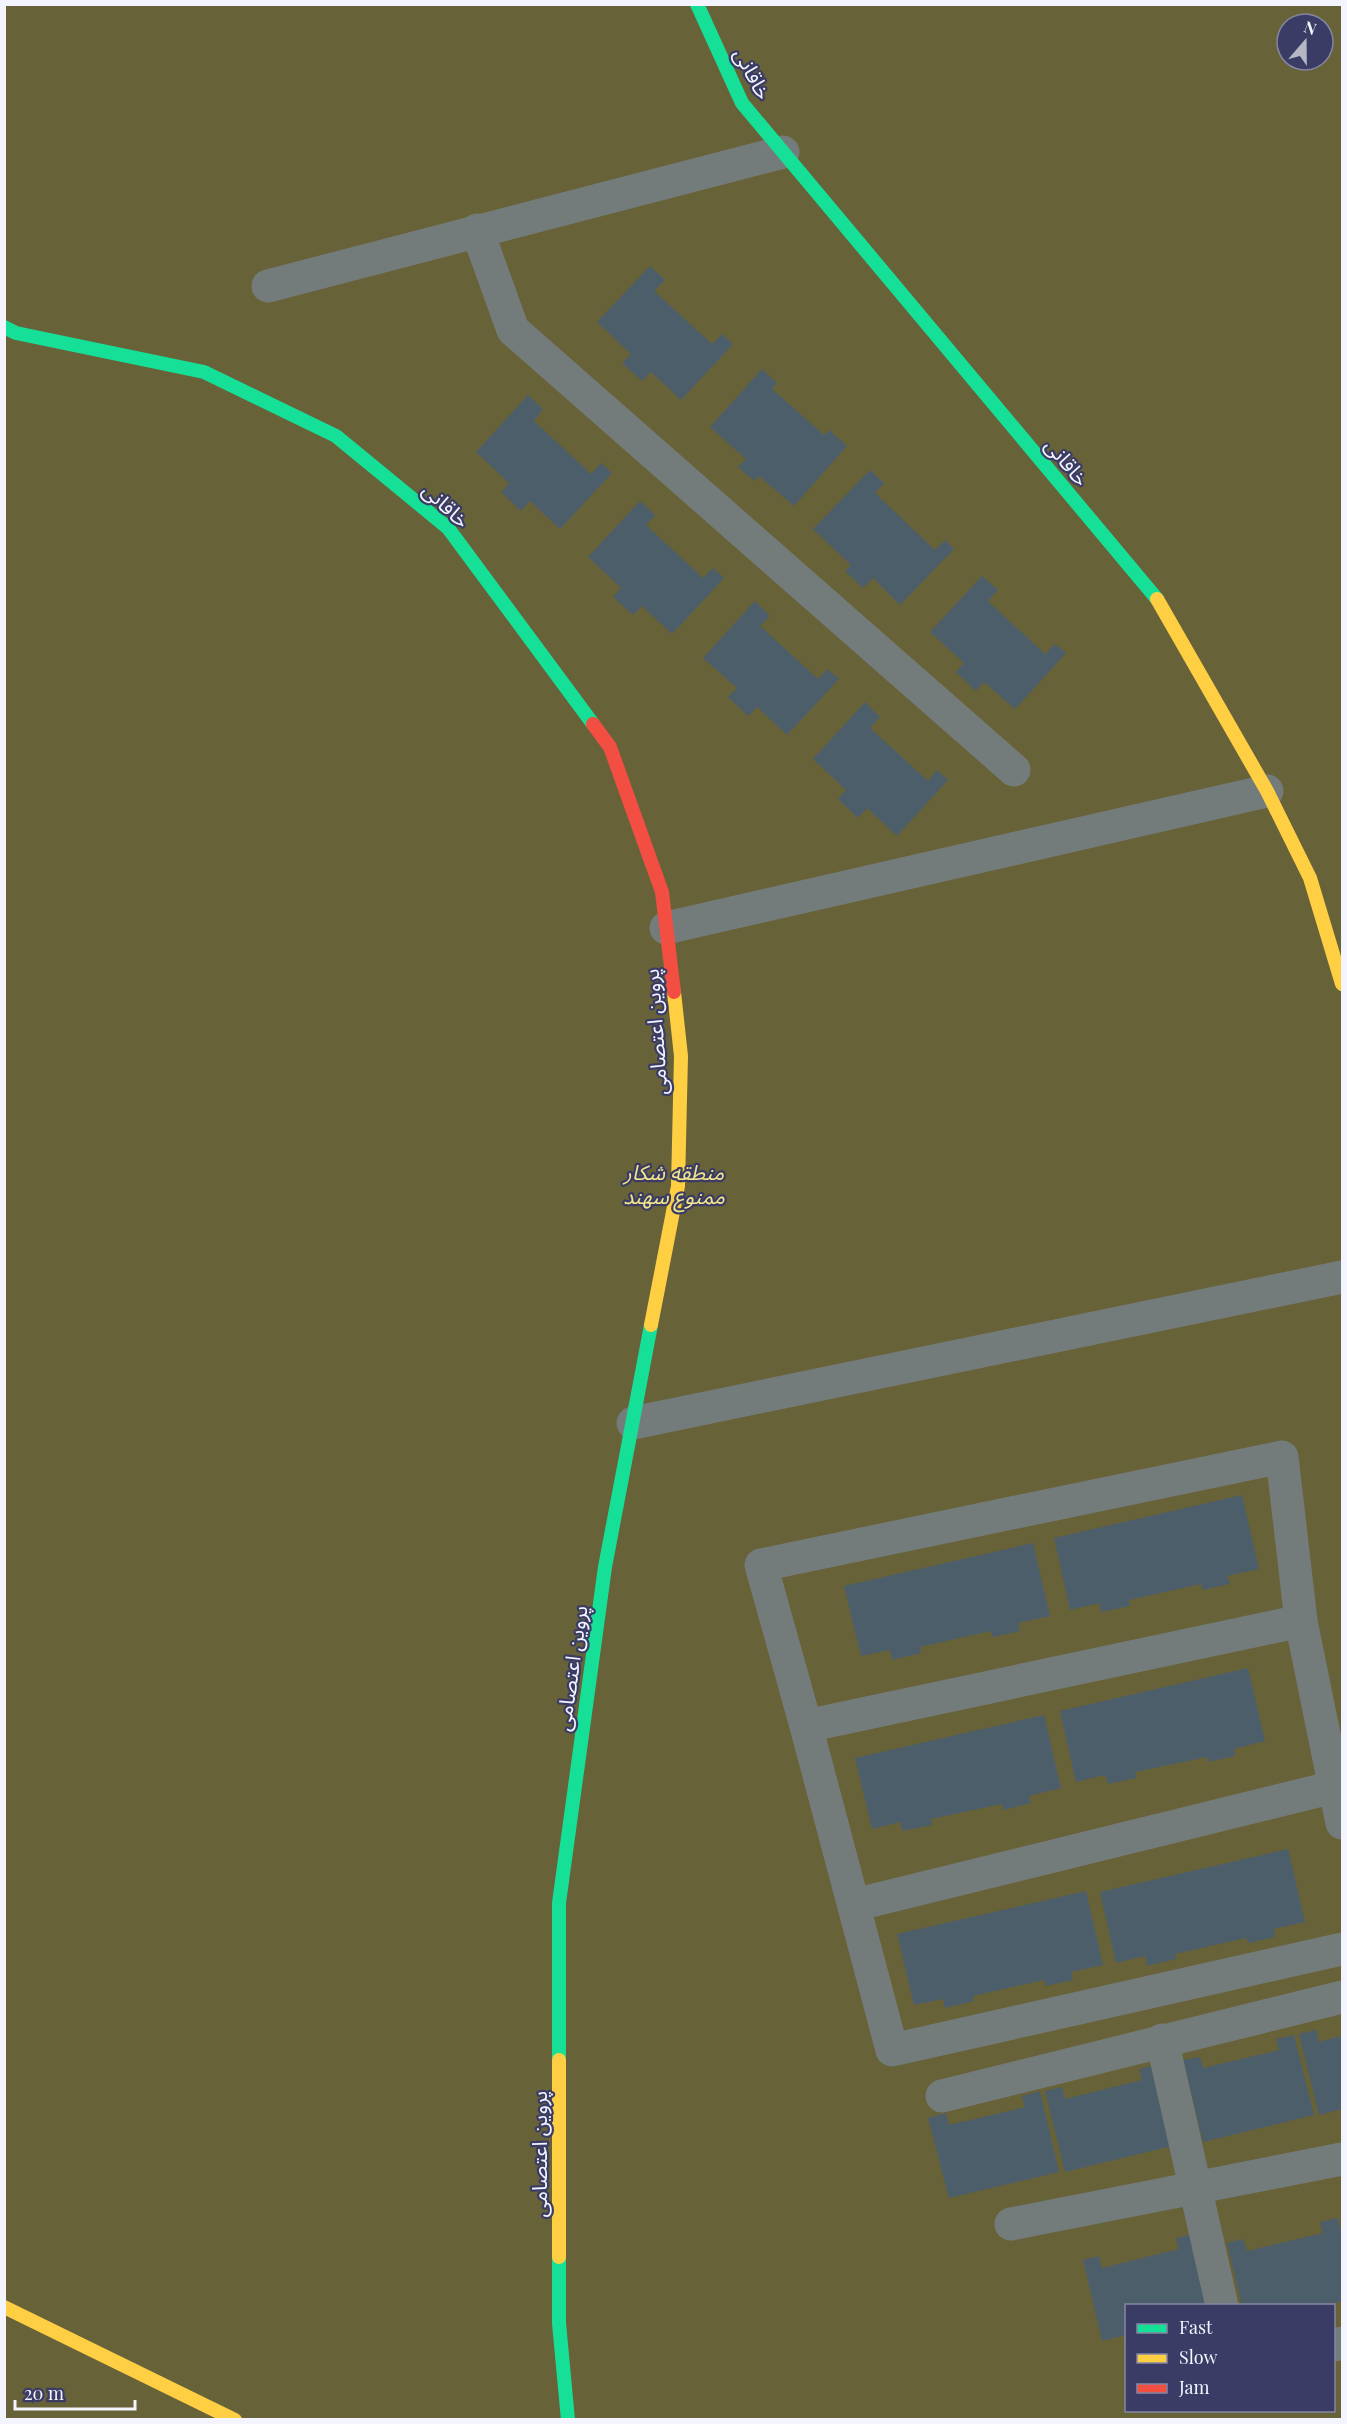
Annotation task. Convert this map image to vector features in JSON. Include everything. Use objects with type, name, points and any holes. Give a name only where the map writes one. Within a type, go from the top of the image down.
[{"type":"street","name":"خاقانی","points":[[697,4],[742,103],[1161,604],[1267,791],[1310,878],[1342,984]]},
{"type":"street","points":[[268,286],[783,152]]},
{"type":"street","points":[[477,230],[513,330],[1014,770]]},
{"type":"street","name":"خاقانی","points":[[4,327],[15,333],[204,372],[336,436],[448,528],[610,747],[662,892],[666,928]]},
{"type":"street","points":[[666,928],[1267,791]]},
{"type":"street","name":"پروین اعتصامی","points":[[568,2420],[559,2323],[559,1903],[605,1567],[678,1186],[681,1056],[666,928]]},
{"type":"street","points":[[633,1423],[1342,1276]]},
{"type":"street","points":[[1342,1822],[1338,1786],[1301,1621],[1282,1457],[760,1565],[806,1726],[892,2050],[1342,1949]]},
{"type":"street","points":[[806,1726],[1301,1621]]},
{"type":"street","points":[[854,1905],[1338,1786]]},
{"type":"street","points":[[942,2097],[1162,2040],[1342,1997]]},
{"type":"street","points":[[1162,2040],[1222,2304]]},
{"type":"street","points":[[1011,2224],[1342,2159]]},
{"type":"street","points":[[4,2307],[235,2420]]},
{"type":"green space","name":"منطقه شکار ممنوع سهند","points":[[5,5],[1342,5],[1342,2419],[5,2419]]},
{"type":"building","points":[[650,266],[665,280],[654,291],[712,344],[722,334],[733,344],[681,400],[651,372],[642,381],[622,363],[631,354],[597,322]]},
{"type":"building","points":[[762,369],[777,383],[772,389],[824,435],[829,430],[847,446],[794,506],[759,476],[754,481],[738,467],[746,459],[710,427]]},
{"type":"building","points":[[528,395],[543,409],[534,421],[591,474],[601,463],[612,473],[560,529],[530,501],[521,511],[501,492],[509,483],[476,452]]},
{"type":"building","points":[[870,470],[884,483],[875,493],[935,550],[945,540],[954,549],[900,605],[873,578],[863,588],[845,571],[851,565],[813,529]]},
{"type":"building","points":[[640,501],[655,515],[646,525],[703,578],[713,568],[724,578],[672,634],[642,606],[633,615],[613,597],[621,588],[588,557]]},
{"type":"building","points":[[982,576],[998,590],[988,601],[1045,654],[1055,644],[1066,653],[1015,709],[984,682],[976,691],[956,672],[964,663],[930,632]]},
{"type":"building","points":[[755,601],[770,616],[760,626],[818,679],[827,669],[839,679],[787,735],[757,707],[748,716],[728,697],[737,688],[703,658]]},
{"type":"building","points":[[865,702],[880,717],[870,728],[928,781],[937,770],[948,780],[897,836],[867,808],[858,818],[838,799],[846,790],[813,759]]},
{"type":"building","points":[[1242,1495],[1259,1569],[1227,1576],[1230,1584],[1202,1590],[1201,1584],[1129,1600],[1130,1606],[1101,1612],[1099,1603],[1070,1610],[1054,1538]]},
{"type":"building","points":[[1033,1543],[1050,1616],[1018,1623],[1020,1631],[992,1637],[991,1631],[920,1647],[921,1653],[892,1660],[890,1650],[861,1656],[844,1586]]},
{"type":"building","points":[[1248,1668],[1265,1741],[1234,1749],[1235,1756],[1208,1762],[1207,1757],[1135,1772],[1136,1778],[1108,1784],[1105,1775],[1076,1782],[1060,1711]]},
{"type":"building","points":[[1044,1715],[1061,1788],[1029,1796],[1031,1803],[1003,1810],[1002,1804],[931,1819],[932,1825],[903,1831],[900,1822],[872,1829],[855,1758]]},
{"type":"building","points":[[1288,1849],[1305,1922],[1274,1929],[1275,1937],[1248,1943],[1246,1938],[1175,1954],[1176,1959],[1147,1966],[1145,1956],[1116,1963],[1100,1892]]},
{"type":"building","points":[[1086,1891],[1103,1965],[1071,1972],[1073,1980],[1046,1986],[1044,1980],[973,1996],[974,2001],[945,2008],[943,1999],[914,2005],[897,1934]]},
{"type":"building","points":[[1316,2030],[1319,2042],[1342,2036],[1342,2109],[1319,2115],[1299,2034]]},
{"type":"building","points":[[1294,2035],[1314,2115],[1203,2142],[1183,2060],[1200,2057],[1203,2068],[1279,2050],[1276,2039]]},
{"type":"building","points":[[1156,2065],[1176,2145],[1065,2172],[1045,2091],[1062,2087],[1065,2099],[1142,2080],[1139,2069]]},
{"type":"building","points":[[1040,2091],[1059,2172],[949,2198],[928,2118],[946,2113],[949,2125],[1025,2107],[1022,2096]]},
{"type":"building","points":[[1338,2218],[1342,2238],[1342,2301],[1332,2304],[1242,2304],[1227,2243],[1243,2239],[1247,2251],[1323,2233],[1320,2222]]},
{"type":"building","points":[[1193,2234],[1210,2304],[1125,2304],[1125,2335],[1102,2341],[1083,2260],[1099,2256],[1102,2268],[1179,2249],[1176,2238]]},
{"type":"traffic: fast","points":[[697,4],[742,103],[1157,599]]},
{"type":"traffic: fast","points":[[4,327],[16,333],[204,372],[336,436],[448,528],[593,724]]},
{"type":"traffic: fast","points":[[559,2060],[559,1903],[605,1567],[651,1325]]},
{"type":"traffic: fast","points":[[559,2257],[559,2323],[568,2420]]},
{"type":"traffic: slow","points":[[1157,599],[1267,791],[1310,878],[1342,984]]},
{"type":"traffic: slow","points":[[651,1325],[678,1186],[681,1056],[674,992]]},
{"type":"traffic: slow","points":[[559,2060],[559,2257]]},
{"type":"traffic: slow","points":[[4,2307],[235,2420]]},
{"type":"traffic: jam","points":[[593,724],[610,747],[662,892],[674,992]]}]
